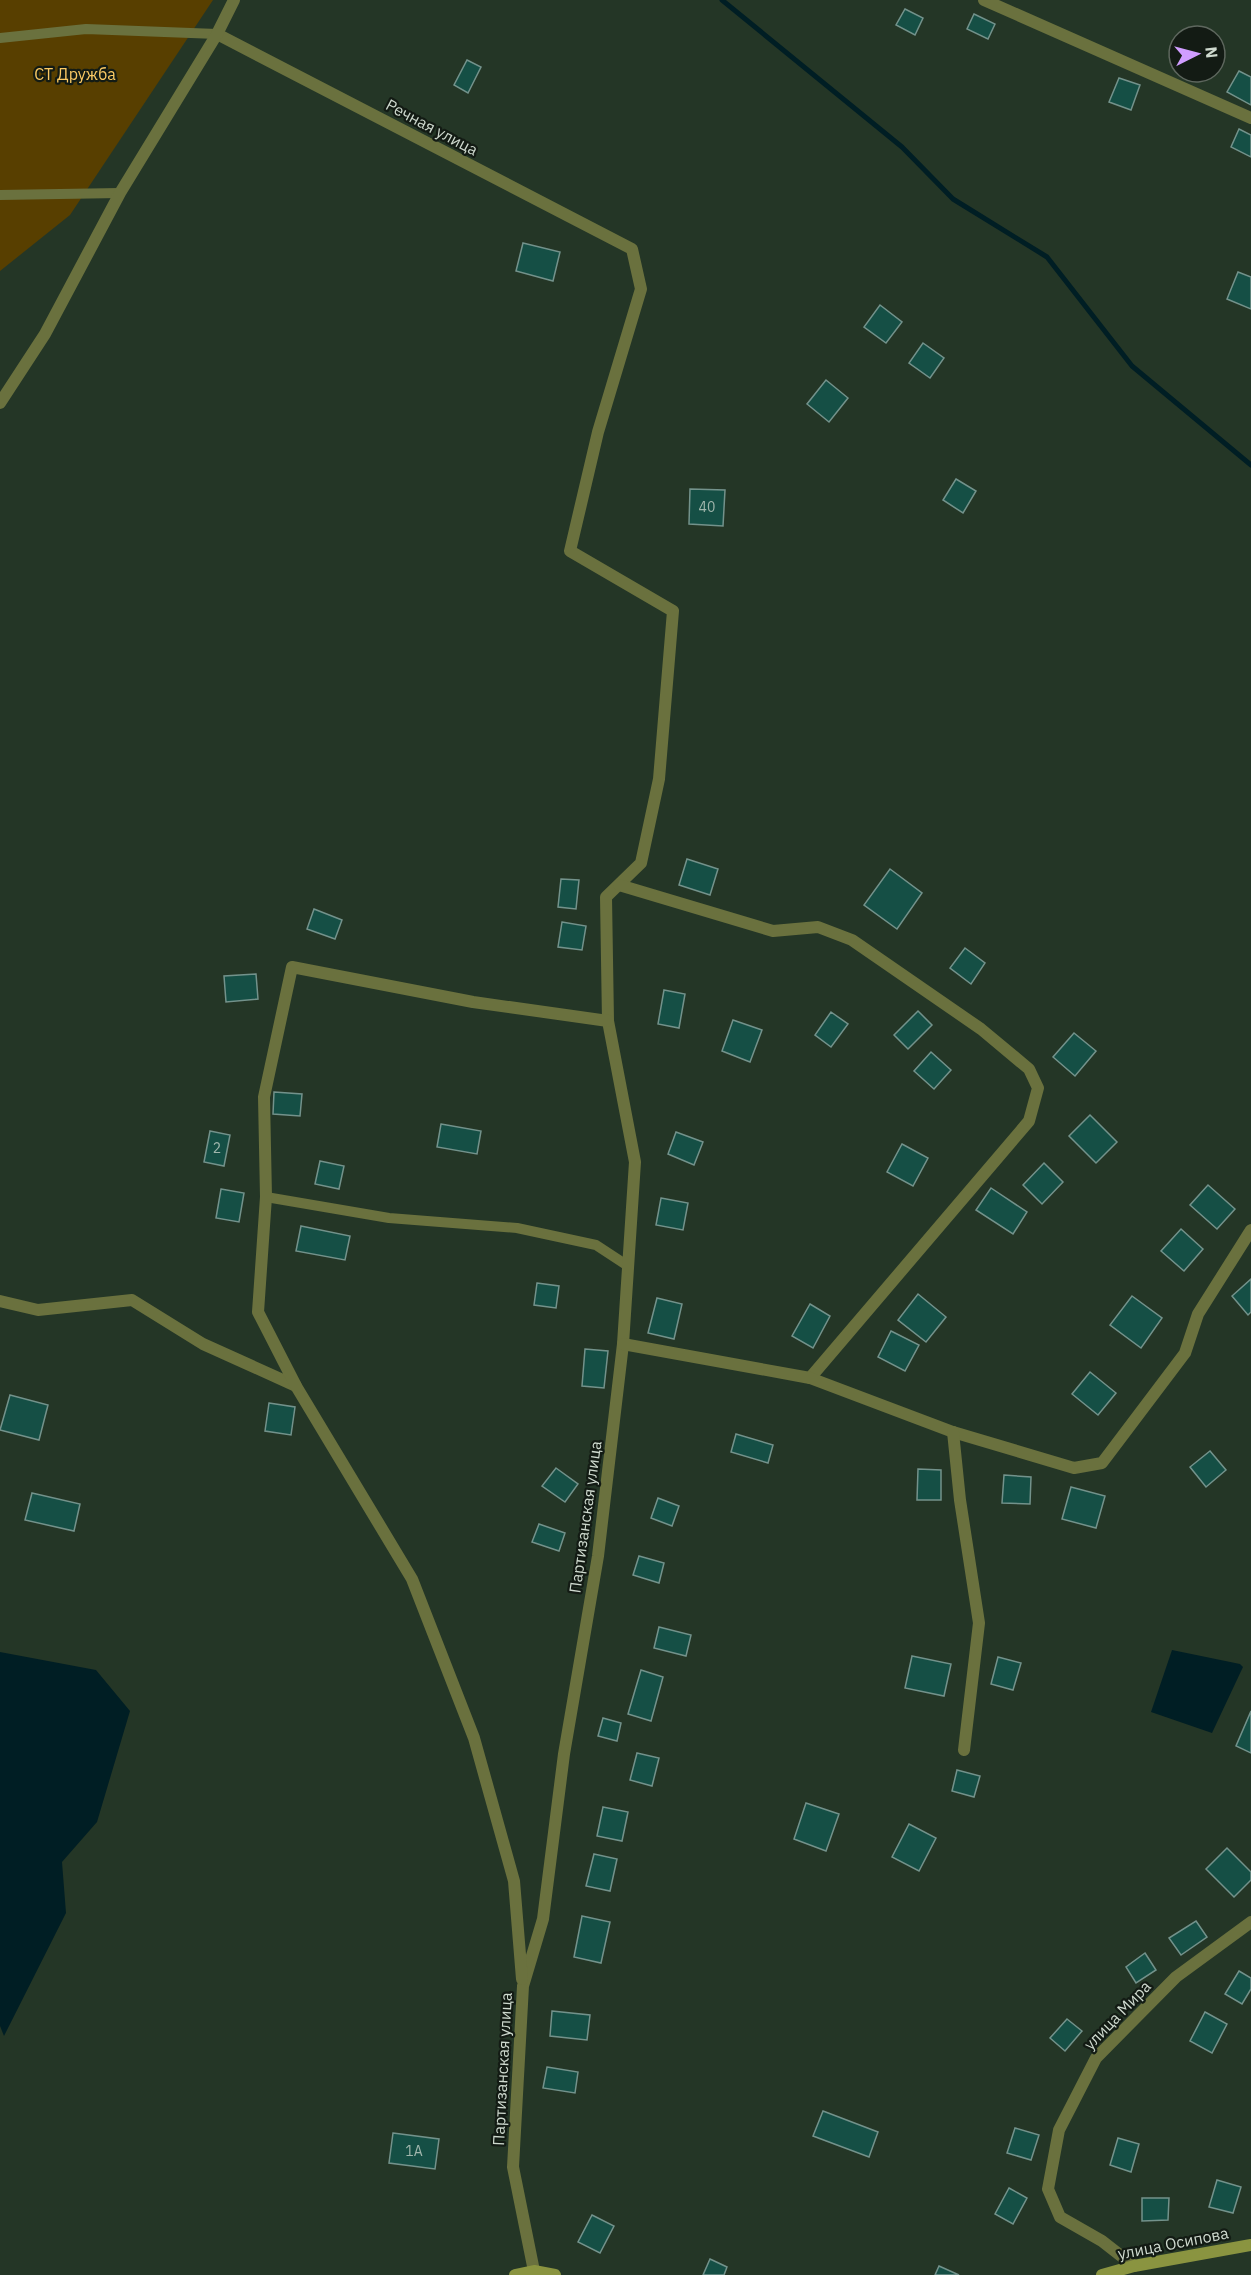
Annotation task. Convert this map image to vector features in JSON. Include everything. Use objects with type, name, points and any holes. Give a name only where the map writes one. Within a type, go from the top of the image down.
[{"type":"main road","name":"улица Осипова","points":[[1102,2275],[1134,2266],[1251,2245]]},
{"type":"main road","points":[[515,2275],[534,2271],[555,2275]]},
{"type":"street","points":[[0,403],[45,334],[120,193],[217,34],[234,0]]},
{"type":"street","points":[[984,0],[1251,118]]},
{"type":"street","name":"Речная улица","points":[[217,34],[632,249]]},
{"type":"street","name":"Партизанская улица","points":[[534,2271],[513,2167],[523,1986],[543,1919],[564,1754],[598,1556],[623,1344],[635,1162],[608,1021],[606,897],[641,863],[659,779],[673,610],[570,551],[598,432],[641,289],[632,249]]},
{"type":"street","points":[[619,885],[773,931],[818,927],[852,940],[981,1029],[1029,1069],[1038,1088],[1029,1121],[810,1378]]},
{"type":"street","points":[[523,1986],[514,1881],[474,1738],[412,1579],[296,1386],[258,1312],[266,1197],[264,1097],[292,967],[473,1002],[608,1021]]},
{"type":"street","points":[[623,1344],[810,1378],[953,1432],[1074,1467],[1102,1463],[1185,1353],[1197,1314],[1251,1230]]},
{"type":"street","points":[[0,1301],[38,1310],[132,1300],[202,1344],[296,1386]]},
{"type":"street","points":[[953,1432],[960,1500],[979,1623],[964,1750]]},
{"type":"street","name":"улица Мира","points":[[1134,2266],[1102,2241],[1060,2217],[1048,2189],[1059,2130],[1096,2058],[1176,1977],[1251,1922]]},
{"type":"lane","points":[[0,38],[86,29],[217,34]]},
{"type":"lane","points":[[0,195],[120,193]]},
{"type":"lane","points":[[266,1197],[389,1218],[517,1228],[596,1245],[628,1266]]},
{"type":"green space","name":"СТ Дружба","points":[[0,0],[213,0],[70,215],[0,271]]},
{"type":"water","points":[[1172,1650],[1240,1664],[1243,1667],[1212,1733],[1151,1712]]},
{"type":"water","points":[[0,1652],[96,1670],[130,1711],[97,1822],[62,1862],[66,1913],[4,2036],[0,2026]]},
{"type":"building","points":[[905,9],[923,18],[915,35],[896,25]]},
{"type":"building","points":[[974,14],[995,24],[988,39],[967,29]]},
{"type":"building","points":[[467,60],[481,67],[468,93],[454,85]]},
{"type":"building","points":[[1239,71],[1251,77],[1251,105],[1227,92]]},
{"type":"building","points":[[1119,78],[1140,85],[1131,110],[1109,102]]},
{"type":"building","points":[[1239,129],[1251,135],[1251,157],[1231,147]]},
{"type":"building","points":[[523,243],[560,252],[553,281],[516,271]]},
{"type":"building","points":[[1238,272],[1251,277],[1251,309],[1227,299]]},
{"type":"building","points":[[880,305],[902,322],[886,343],[864,327]]},
{"type":"building","points":[[923,343],[944,358],[930,378],[909,363]]},
{"type":"building","points":[[826,380],[848,398],[829,422],[807,404]]},
{"type":"building","points":[[956,479],[976,491],[963,513],[943,500]]},
{"type":"building","points":[[690,489],[725,490],[723,526],[689,524]]},
{"type":"building","points":[[687,859],[718,869],[710,895],[679,885]]},
{"type":"building","points":[[890,869],[922,893],[897,929],[864,905]]},
{"type":"building","points":[[561,879],[579,880],[576,909],[558,907]]},
{"type":"building","points":[[314,909],[342,920],[335,939],[307,929]]},
{"type":"building","points":[[562,922],[586,926],[582,950],[558,947]]},
{"type":"building","points":[[965,948],[985,963],[971,984],[950,968]]},
{"type":"building","points":[[256,974],[258,999],[226,1002],[224,976]]},
{"type":"building","points":[[664,990],[685,994],[679,1028],[658,1024]]},
{"type":"building","points":[[918,1011],[932,1025],[908,1049],[894,1035]]},
{"type":"building","points":[[831,1012],[848,1024],[831,1047],[815,1035]]},
{"type":"building","points":[[733,1020],[762,1030],[750,1062],[722,1051]]},
{"type":"building","points":[[1074,1033],[1096,1051],[1075,1076],[1053,1057]]},
{"type":"building","points":[[931,1052],[951,1070],[934,1089],[914,1071]]},
{"type":"building","points":[[274,1092],[302,1094],[300,1116],[273,1114]]},
{"type":"building","points":[[1090,1115],[1117,1142],[1096,1163],[1069,1136]]},
{"type":"building","points":[[441,1124],[481,1131],[477,1154],[437,1147]]},
{"type":"building","points":[[210,1131],[230,1135],[224,1166],[204,1162]]},
{"type":"building","points":[[676,1132],[703,1142],[694,1165],[668,1154]]},
{"type":"building","points":[[902,1144],[928,1158],[913,1186],[887,1172]]},
{"type":"building","points":[[320,1161],[344,1166],[339,1189],[315,1184]]},
{"type":"building","points":[[1044,1163],[1063,1182],[1042,1204],[1023,1185]]},
{"type":"building","points":[[1208,1185],[1235,1209],[1217,1229],[1190,1205]]},
{"type":"building","points":[[991,1188],[1027,1212],[1013,1234],[976,1210]]},
{"type":"building","points":[[221,1189],[244,1193],[239,1222],[216,1218]]},
{"type":"building","points":[[661,1198],[688,1203],[683,1230],[656,1225]]},
{"type":"building","points":[[301,1226],[350,1236],[345,1260],[296,1251]]},
{"type":"building","points":[[1181,1229],[1203,1249],[1184,1271],[1161,1251]]},
{"type":"building","points":[[1251,1279],[1251,1312],[1248,1315],[1232,1296]]},
{"type":"building","points":[[537,1283],[559,1286],[556,1308],[534,1305]]},
{"type":"building","points":[[918,1294],[946,1317],[926,1342],[898,1320]]},
{"type":"building","points":[[1132,1296],[1162,1318],[1141,1348],[1110,1325]]},
{"type":"building","points":[[657,1298],[682,1304],[674,1339],[648,1333]]},
{"type":"building","points":[[810,1304],[830,1316],[813,1348],[792,1336]]},
{"type":"building","points":[[891,1331],[919,1345],[905,1371],[878,1357]]},
{"type":"building","points":[[585,1349],[608,1351],[604,1388],[582,1386]]},
{"type":"building","points":[[1090,1372],[1116,1393],[1098,1415],[1072,1394]]},
{"type":"building","points":[[10,1395],[48,1405],[39,1440],[0,1430]]},
{"type":"building","points":[[269,1403],[295,1407],[291,1435],[265,1431]]},
{"type":"building","points":[[736,1434],[773,1445],[768,1463],[731,1452]]},
{"type":"building","points":[[1210,1451],[1226,1470],[1206,1487],[1190,1467]]},
{"type":"building","points":[[556,1468],[578,1484],[565,1502],[542,1486]]},
{"type":"building","points":[[918,1469],[941,1470],[941,1500],[917,1500]]},
{"type":"building","points":[[1004,1475],[1031,1477],[1030,1504],[1002,1503]]},
{"type":"building","points":[[1071,1487],[1105,1496],[1096,1528],[1062,1519]]},
{"type":"building","points":[[32,1493],[80,1504],[74,1531],[25,1520]]},
{"type":"building","points":[[658,1498],[679,1506],[672,1526],[651,1518]]},
{"type":"building","points":[[539,1524],[565,1533],[559,1551],[532,1542]]},
{"type":"building","points":[[639,1556],[664,1563],[659,1583],[633,1575]]},
{"type":"building","points":[[659,1627],[691,1635],[686,1656],[654,1648]]},
{"type":"building","points":[[912,1656],[951,1664],[944,1696],[905,1688]]},
{"type":"building","points":[[998,1657],[1021,1663],[1013,1690],[991,1684]]},
{"type":"building","points":[[641,1670],[663,1677],[651,1721],[628,1714]]},
{"type":"building","points":[[1251,1711],[1251,1753],[1236,1746]]},
{"type":"building","points":[[603,1718],[621,1723],[617,1741],[598,1736]]},
{"type":"building","points":[[637,1753],[659,1758],[652,1786],[630,1780]]},
{"type":"building","points":[[957,1770],[980,1776],[974,1797],[952,1791]]},
{"type":"building","points":[[806,1803],[839,1814],[826,1851],[794,1839]]},
{"type":"building","points":[[603,1807],[628,1812],[622,1841],[597,1836]]},
{"type":"building","points":[[909,1824],[936,1838],[919,1871],[892,1857]]},
{"type":"building","points":[[1227,1848],[1251,1872],[1251,1880],[1234,1897],[1206,1869]]},
{"type":"building","points":[[594,1854],[617,1859],[610,1891],[586,1886]]},
{"type":"building","points":[[582,1916],[610,1922],[601,1963],[574,1957]]},
{"type":"building","points":[[1196,1921],[1207,1937],[1181,1955],[1169,1938]]},
{"type":"building","points":[[1145,1953],[1156,1970],[1136,1983],[1126,1967]]},
{"type":"building","points":[[1239,1971],[1251,1978],[1251,1989],[1242,2004],[1225,1994]]},
{"type":"building","points":[[552,2011],[590,2015],[587,2040],[550,2036]]},
{"type":"building","points":[[1205,2012],[1227,2024],[1212,2053],[1190,2041]]},
{"type":"building","points":[[1067,2019],[1082,2031],[1065,2051],[1050,2038]]},
{"type":"building","points":[[547,2067],[578,2072],[575,2093],[543,2088]]},
{"type":"building","points":[[823,2111],[878,2132],[869,2157],[813,2136]]},
{"type":"building","points":[[1015,2128],[1039,2135],[1031,2160],[1007,2153]]},
{"type":"building","points":[[393,2133],[439,2139],[435,2169],[389,2163]]},
{"type":"building","points":[[1118,2138],[1139,2144],[1131,2172],[1110,2165]]},
{"type":"building","points":[[1217,2180],[1241,2187],[1233,2213],[1209,2207]]},
{"type":"building","points":[[1009,2188],[1027,2198],[1013,2224],[995,2214]]},
{"type":"building","points":[[1142,2198],[1169,2198],[1168,2220],[1142,2221]]},
{"type":"building","points":[[592,2215],[614,2226],[600,2253],[578,2242]]},
{"type":"building","points":[[710,2259],[727,2267],[724,2275],[703,2275]]},
{"type":"building","points":[[939,2266],[959,2275],[935,2275]]},
{"type":"waterway","points":[[722,0],[902,147],[953,199],[1047,257],[1132,366],[1251,465]]}]
